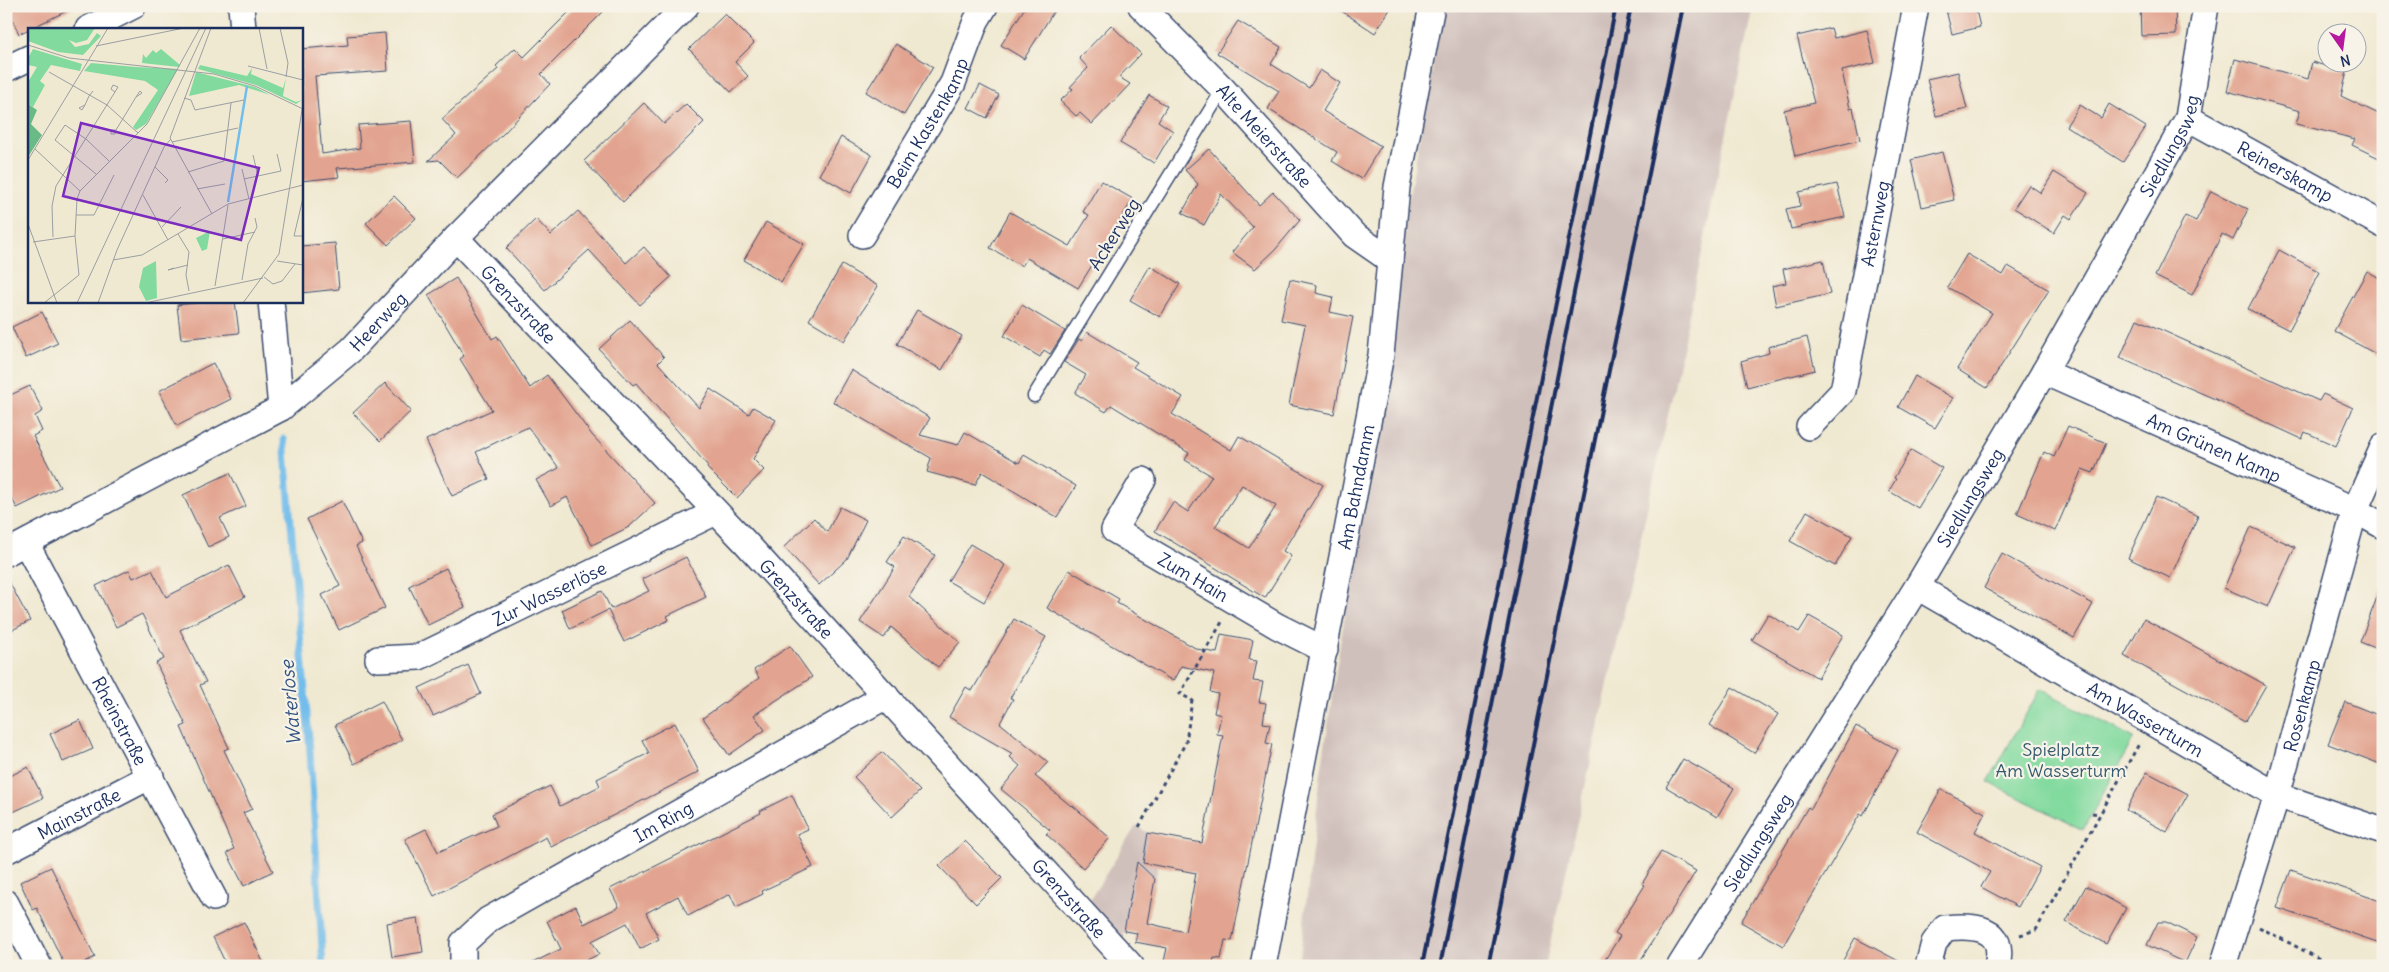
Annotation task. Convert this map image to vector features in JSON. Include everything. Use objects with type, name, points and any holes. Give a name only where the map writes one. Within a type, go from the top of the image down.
[{"type":"street","points":[[90,28],[133,6]]},
{"type":"street","points":[[241,6],[243,28]]},
{"type":"street","name":"Heerweg","points":[[16,548],[281,408],[351,350],[456,238],[686,6]]},
{"type":"street","name":"Beim Kastenkamp","points":[[862,235],[953,84],[976,21],[985,6]]},
{"type":"street","name":"Alte Meierstraße","points":[[1141,6],[1223,89],[1354,235],[1390,260]]},
{"type":"street","name":"Am Bahndamm","points":[[1263,966],[1381,355],[1398,187],[1432,6]]},
{"type":"street","name":"Asternweg","points":[[1809,427],[1843,391],[1916,6]]},
{"type":"street","name":"Siedlungsweg","points":[[1680,966],[1917,587],[2044,372],[2188,118],[2206,6]]},
{"type":"street","points":[[6,69],[28,58]]},
{"type":"street","name":"Reinerskamp","points":[[2188,118],[2383,225]]},
{"type":"street","name":"Grenzstraße","points":[[456,238],[716,512],[1131,966]]},
{"type":"street","points":[[271,302],[281,408]]},
{"type":"street","name":"Am Grünen Kamp","points":[[2044,372],[2355,510],[2383,526]]},
{"type":"street","name":"Rosenkamp","points":[[2223,966],[2277,795],[2355,510],[2383,447]]},
{"type":"street","name":"Zum Hain","points":[[1144,480],[1114,530],[1234,601],[1325,650]]},
{"type":"street","name":"Zur Wasserlöse","points":[[378,659],[419,657],[716,512]]},
{"type":"street","name":"Rheinstraße","points":[[16,548],[152,776],[214,898]]},
{"type":"street","name":"Am Wasserturm","points":[[1917,587],[2277,795],[2383,831]]},
{"type":"street","name":"Im Ring","points":[[463,966],[463,943],[488,920],[886,696]]},
{"type":"street","name":"Mainstraße","points":[[6,851],[152,776]]},
{"type":"street","points":[[6,903],[39,966]]},
{"type":"street","points":[[1928,966],[1934,943],[1945,928],[1966,926],[1985,929],[1996,940],[1999,958],[1997,966]]},
{"type":"lane","name":"Ackerweg","points":[[1034,396],[1223,89]]},
{"type":"path","points":[[1139,827],[1186,742],[1192,700],[1180,694],[1234,601]]},
{"type":"path","points":[[2036,930],[2151,722]]},
{"type":"path","points":[[2092,813],[2100,814]]},
{"type":"path","points":[[2239,916],[2333,966]]},
{"type":"shaded area","points":[[1444,6],[1753,6],[1672,397],[1545,966],[1299,966],[1321,773],[1339,650],[1369,475],[1403,229]]},
{"type":"shaded area","points":[[1136,826],[1148,833],[1158,866],[1145,934],[1147,934],[1146,944],[1135,942],[1136,933],[1124,931],[1123,946],[1086,906]]},
{"type":"green space","name":"Spielplatz Am Wasserturm","points":[[2040,689],[2134,738],[2083,830],[1988,782]]},
{"type":"building","points":[[6,6],[77,6],[28,28],[19,34]]},
{"type":"building","points":[[575,6],[609,6],[541,74],[550,84],[504,133],[457,178],[439,160],[428,161],[456,135],[442,119],[498,69],[496,66],[515,48],[524,57]]},
{"type":"building","points":[[1026,6],[1057,6],[1024,59],[1001,45]]},
{"type":"building","points":[[1334,6],[1392,6],[1375,33]]},
{"type":"building","points":[[1945,6],[1975,6],[1980,27],[1952,34]]},
{"type":"building","points":[[2140,6],[2175,6],[2176,35],[2141,36]]},
{"type":"building","points":[[725,14],[754,43],[735,62],[748,76],[731,92],[689,49]]},
{"type":"building","points":[[1238,21],[1281,47],[1271,64],[1309,88],[1320,70],[1340,83],[1323,111],[1381,146],[1361,179],[1332,161],[1337,152],[1268,109],[1279,91],[1217,53]]},
{"type":"building","points":[[1111,25],[1141,54],[1119,77],[1130,84],[1092,124],[1080,113],[1076,116],[1060,101],[1073,89],[1070,87],[1088,68],[1079,58]]},
{"type":"building","points":[[1831,28],[1834,38],[1867,30],[1875,63],[1842,71],[1850,109],[1853,108],[1860,140],[1795,156],[1784,110],[1814,103],[1797,36]]},
{"type":"building","points":[[385,33],[388,71],[315,76],[322,154],[360,148],[358,125],[411,121],[415,162],[337,168],[339,177],[302,181],[302,49],[348,45],[347,36]]},
{"type":"building","points":[[896,44],[933,67],[904,115],[866,92]]},
{"type":"building","points":[[2235,59],[2308,79],[2312,62],[2316,63],[2316,72],[2347,72],[2341,96],[2383,116],[2383,160],[2352,145],[2355,139],[2296,124],[2300,111],[2227,91]]},
{"type":"building","points":[[1958,72],[1967,109],[1936,116],[1927,79]]},
{"type":"building","points":[[980,85],[999,95],[987,118],[968,108]]},
{"type":"building","points":[[1149,95],[1167,106],[1158,121],[1173,131],[1154,163],[1120,143]]},
{"type":"building","points":[[644,103],[664,124],[686,104],[704,122],[623,202],[584,161]]},
{"type":"building","points":[[2109,104],[2146,127],[2123,162],[2066,126],[2080,105],[2101,118]]},
{"type":"building","points":[[841,137],[872,155],[851,193],[819,175]]},
{"type":"building","points":[[1209,149],[1259,205],[1273,192],[1300,220],[1275,250],[1255,269],[1232,252],[1253,227],[1221,194],[1204,225],[1182,213],[1198,184],[1185,170]]},
{"type":"building","points":[[1942,152],[1954,200],[1922,207],[1911,160]]},
{"type":"building","points":[[2054,172],[2088,193],[2071,219],[2065,215],[2054,233],[2014,208],[2029,185],[2041,193]]},
{"type":"building","points":[[1101,181],[1133,199],[1078,288],[1027,258],[1022,266],[990,248],[1010,212],[1070,246],[1089,215],[1083,212]]},
{"type":"building","points":[[1837,184],[1845,217],[1791,229],[1786,209],[1800,206],[1799,192]]},
{"type":"building","points":[[2211,191],[2248,209],[2233,240],[2222,234],[2192,295],[2155,276],[2185,216],[2196,221]]},
{"type":"building","points":[[394,196],[416,218],[388,245],[366,223]]},
{"type":"building","points":[[578,211],[626,263],[644,247],[671,277],[640,305],[589,250],[545,290],[506,248],[536,219],[551,235]]},
{"type":"building","points":[[766,222],[804,244],[781,282],[744,260]]},
{"type":"building","points":[[335,243],[339,289],[302,293],[302,246]]},
{"type":"building","points":[[2279,250],[2320,272],[2289,330],[2248,309]]},
{"type":"building","points":[[1967,254],[2003,275],[2008,266],[2049,290],[1987,388],[1957,369],[1992,313],[1947,287]]},
{"type":"building","points":[[1823,260],[1830,294],[1776,306],[1772,286],[1786,283],[1783,269]]},
{"type":"building","points":[[842,265],[878,286],[844,341],[809,320]]},
{"type":"building","points":[[1150,266],[1180,284],[1160,317],[1130,300]]},
{"type":"building","points":[[2367,271],[2383,280],[2383,358],[2334,331]]},
{"type":"building","points":[[456,278],[492,339],[497,336],[530,388],[547,375],[592,435],[655,503],[629,527],[592,545],[567,497],[551,506],[536,480],[559,468],[528,427],[476,452],[489,479],[452,496],[426,440],[492,410],[460,359],[464,356],[428,295]]},
{"type":"building","points":[[1290,279],[1317,285],[1316,293],[1333,297],[1330,312],[1353,317],[1334,414],[1289,405],[1305,325],[1281,320]]},
{"type":"building","points":[[203,302],[235,302],[239,333],[181,339],[177,305]]},
{"type":"building","points":[[1022,305],[1065,331],[1050,354],[1044,350],[1040,357],[1004,336]]},
{"type":"building","points":[[917,310],[962,336],[942,370],[897,344]]},
{"type":"building","points":[[42,312],[58,343],[26,358],[12,327]]},
{"type":"building","points":[[2137,319],[2319,401],[2323,394],[2353,408],[2336,446],[2305,432],[2302,439],[2120,358]]},
{"type":"building","points":[[630,320],[664,357],[658,363],[699,408],[710,389],[749,414],[753,407],[776,420],[753,459],[764,470],[737,498],[707,468],[708,466],[636,383],[633,385],[599,349]]},
{"type":"building","points":[[1087,332],[1137,362],[1133,367],[1183,397],[1172,414],[1231,450],[1239,436],[1323,485],[1283,551],[1291,556],[1265,598],[1155,531],[1173,502],[1188,512],[1212,476],[1185,460],[1189,453],[1111,405],[1106,412],[1075,393],[1086,375],[1064,362],[1079,339],[1082,341]],"holes":[[[1242,485],[1276,506],[1249,548],[1215,527]]]},
{"type":"building","points":[[1807,337],[1815,370],[1747,387],[1741,361],[1769,353],[1768,347]]},
{"type":"building","points":[[213,363],[231,399],[177,426],[159,391]]},
{"type":"building","points":[[851,370],[930,418],[920,435],[958,445],[965,432],[1019,463],[1024,455],[1076,486],[1057,517],[982,472],[975,485],[927,472],[931,458],[833,402]]},
{"type":"building","points":[[1915,376],[1953,398],[1935,428],[1898,407]]},
{"type":"building","points":[[385,383],[411,411],[380,441],[353,413]]},
{"type":"building","points":[[30,386],[43,411],[35,416],[42,431],[33,436],[60,487],[17,508],[6,488],[6,397]]},
{"type":"building","points":[[2068,426],[2106,443],[2093,473],[2082,469],[2055,531],[2017,514],[2044,452],[2054,457]]},
{"type":"building","points":[[1911,450],[1942,468],[1918,508],[1889,491],[1896,479],[1894,478]]},
{"type":"building","points":[[230,473],[246,506],[220,518],[229,537],[208,547],[183,495]]},
{"type":"building","points":[[2156,497],[2198,516],[2170,578],[2128,558]]},
{"type":"building","points":[[342,501],[362,543],[356,546],[385,608],[339,630],[322,595],[340,586],[307,519]]},
{"type":"building","points":[[840,507],[866,520],[847,559],[819,585],[784,547],[814,518],[827,532]]},
{"type":"building","points":[[1807,511],[1852,536],[1835,566],[1790,541]]},
{"type":"building","points":[[2251,527],[2295,547],[2268,607],[2224,588]]},
{"type":"building","points":[[904,536],[935,555],[909,597],[960,642],[938,667],[891,627],[884,638],[860,622],[895,567],[887,562]]},
{"type":"building","points":[[970,544],[1005,565],[984,602],[948,581]]},
{"type":"building","points":[[2002,554],[2093,604],[2074,638],[1984,588]]},
{"type":"building","points":[[686,557],[706,597],[667,616],[669,620],[624,642],[608,610],[570,629],[562,610],[602,591],[611,609],[649,591],[642,579]]},
{"type":"building","points":[[229,565],[245,597],[180,630],[206,682],[200,685],[229,748],[224,750],[252,809],[243,813],[273,871],[244,886],[227,853],[234,849],[181,727],[186,725],[156,663],[164,659],[142,614],[116,627],[96,586],[129,570],[133,578],[152,570],[166,597]]},
{"type":"building","points":[[446,568],[465,607],[428,625],[409,586]]},
{"type":"building","points":[[1069,570],[1119,599],[1117,603],[1197,649],[1217,653],[1221,634],[1253,640],[1249,660],[1257,661],[1253,681],[1263,682],[1259,702],[1266,703],[1263,723],[1270,724],[1266,743],[1272,744],[1232,941],[1225,940],[1221,959],[1214,958],[1212,966],[1163,966],[1167,948],[1135,942],[1137,933],[1124,931],[1137,862],[1155,879],[1147,923],[1185,932],[1196,873],[1143,863],[1148,833],[1202,843],[1223,735],[1217,734],[1221,715],[1214,713],[1218,694],[1210,692],[1214,673],[1181,666],[1173,681],[1047,608]]},
{"type":"building","points":[[6,576],[30,621],[6,633]]},
{"type":"building","points":[[2381,587],[2383,587],[2383,651],[2360,642]]},
{"type":"building","points":[[1768,614],[1799,632],[1809,616],[1843,635],[1818,678],[1752,640]]},
{"type":"building","points":[[1014,619],[1046,637],[1010,698],[1013,699],[1000,723],[1048,762],[1035,776],[1110,838],[1083,868],[1046,834],[1050,830],[1001,789],[1020,766],[1010,757],[1013,754],[949,717],[966,687],[972,691]]},
{"type":"building","points":[[2144,619],[2266,685],[2245,722],[2124,656]]},
{"type":"building","points":[[790,646],[812,677],[754,715],[765,730],[729,755],[703,718],[759,678],[754,670]]},
{"type":"building","points":[[468,665],[481,694],[433,716],[419,688]]},
{"type":"building","points":[[1732,687],[1778,714],[1754,753],[1709,725]]},
{"type":"building","points":[[382,701],[402,740],[354,764],[335,725]]},
{"type":"building","points":[[2345,702],[2383,717],[2383,765],[2328,744]]},
{"type":"building","points":[[80,720],[93,749],[63,762],[50,734]]},
{"type":"building","points":[[675,723],[699,772],[551,847],[546,837],[434,896],[405,839],[426,829],[438,852],[497,826],[492,814],[550,786],[560,806],[600,786],[597,779],[649,753],[642,740]]},
{"type":"building","points":[[1856,726],[1898,750],[1863,816],[1860,814],[1783,946],[1741,922],[1808,807],[1811,809]]},
{"type":"building","points":[[882,752],[920,791],[892,817],[854,777]]},
{"type":"building","points":[[1683,759],[1734,788],[1717,817],[1666,787]]},
{"type":"building","points":[[28,767],[43,798],[11,813],[6,802],[6,778]]},
{"type":"building","points":[[2147,772],[2188,794],[2167,832],[2126,810]]},
{"type":"building","points":[[1941,789],[1985,813],[1975,832],[2040,867],[2018,907],[1981,887],[1990,872],[1917,832]]},
{"type":"building","points":[[792,795],[808,829],[797,834],[813,867],[762,891],[763,894],[736,907],[730,894],[688,916],[678,896],[646,913],[659,939],[640,949],[627,923],[592,941],[599,954],[575,966],[526,966],[561,949],[547,921],[576,906],[584,924],[619,907],[610,889],[761,813],[760,811]]},
{"type":"building","points":[[965,841],[1002,878],[976,904],[939,866]]},
{"type":"building","points":[[1661,852],[1696,871],[1637,966],[1601,966],[1620,936],[1615,933],[1645,885],[1642,884]]},
{"type":"building","points":[[51,867],[95,957],[77,966],[65,966],[37,908],[33,910],[20,882]]},
{"type":"building","points":[[2291,870],[2383,902],[2383,944],[2277,908]]},
{"type":"building","points":[[2086,886],[2126,908],[2106,944],[2066,922]]},
{"type":"building","points":[[418,918],[423,952],[392,957],[387,923]]},
{"type":"building","points":[[244,922],[265,966],[227,966],[213,937]]},
{"type":"building","points":[[2158,922],[2166,922],[2197,937],[2185,963],[2147,945]]},
{"type":"building","points":[[1855,938],[1908,966],[1840,966]]},
{"type":"waterway","name":"Waterlose","points":[[284,439],[310,751],[323,966]]},
{"type":"railway","points":[[1422,966],[1616,6]]},
{"type":"railway","points":[[1440,966],[1631,6]]},
{"type":"railway","points":[[1488,966],[1683,6]]}]
